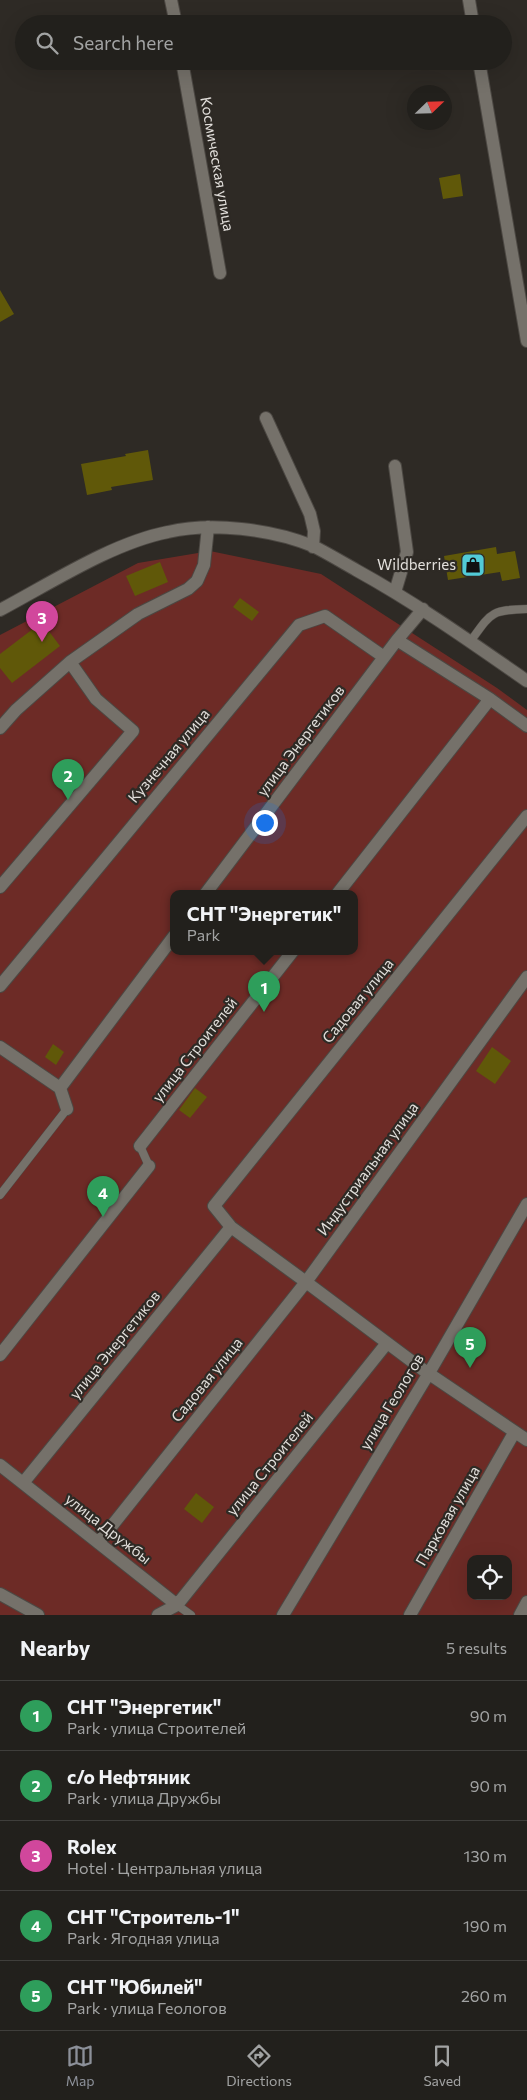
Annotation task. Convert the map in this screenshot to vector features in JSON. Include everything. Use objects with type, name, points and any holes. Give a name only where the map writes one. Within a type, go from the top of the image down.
[{"type":"street","points":[[172,0],[174,15]]},
{"type":"street","points":[[469,0],[472,15]]},
{"type":"street","name":"Космическая улица","points":[[184,70],[220,273]]},
{"type":"street","points":[[481,70],[527,341]]},
{"type":"street","points":[[266,418],[310,514],[314,531],[313,546]]},
{"type":"street","points":[[395,466],[407,552],[395,592]]},
{"type":"street","points":[[0,610],[100,557],[132,543],[167,532],[190,528],[234,528],[288,538],[313,546],[422,609],[527,681]]},
{"type":"street","points":[[0,728],[16,710],[70,662],[138,614],[188,589],[197,581],[204,565],[208,528]]},
{"type":"street","name":"улица Энергетиков","points":[[208,890],[422,609]]},
{"type":"street","name":"Кузнечная улица","points":[[0,986],[299,625],[325,616],[384,657]]},
{"type":"street","points":[[397,640],[490,699],[527,726]]},
{"type":"street","points":[[0,887],[133,731],[96,699],[70,662]]},
{"type":"street","points":[[340,890],[490,699]]},
{"type":"street","name":"Садовая улица","points":[[231,1227],[214,1206],[527,816]]},
{"type":"street","points":[[60,1088],[170,941]]},
{"type":"street","name":"улица Строителей","points":[[140,1146],[290,955]]},
{"type":"street","name":"Индустриальная улица","points":[[306,1282],[527,977]]},
{"type":"street","points":[[0,1047],[60,1088],[67,1109]]},
{"type":"street","points":[[0,1355],[149,1166]]},
{"type":"street","name":"улица Геологов","points":[[283,1615],[426,1371],[527,1204]]},
{"type":"street","points":[[231,1227],[387,1343],[514,1433],[527,1440]]},
{"type":"street","name":"улица Энергетиков","points":[[23,1483],[231,1227]]},
{"type":"street","name":"Садовая улица","points":[[99,1542],[306,1282]]},
{"type":"street","name":"улица Строителей","points":[[177,1605],[387,1343]]},
{"type":"street","name":"Парковая улица","points":[[410,1615],[514,1433]]},
{"type":"street","name":"улица Дружбы","points":[[0,1465],[177,1605]]},
{"type":"street","points":[[0,1594],[38,1615]]},
{"type":"street","points":[[520,1615],[527,1602]]},
{"type":"street","points":[[158,1615],[177,1605]]},
{"type":"lane","points":[[470,642],[490,615],[508,610],[527,609]]},
{"type":"lane","points":[[0,1195],[67,1109]]},
{"type":"lane","points":[[140,1146],[149,1166]]},
{"type":"lane","points":[[177,1605],[191,1615]]},
{"type":"shaded area","points":[[210,551],[321,574],[497,688],[527,710],[527,1615],[0,1615],[0,635],[138,563]]},
{"type":"building","points":[[460,174],[463,196],[443,199],[439,178]]},
{"type":"building","points":[[0,290],[14,314],[0,322]]},
{"type":"building","points":[[148,450],[153,480],[111,487],[112,490],[87,495],[81,464]]},
{"type":"building","points":[[496,547],[497,554],[515,551],[520,578],[502,581],[500,572],[448,580],[444,556]]},
{"type":"building","points":[[160,562],[168,582],[135,596],[126,576]]},
{"type":"building","points":[[240,598],[259,612],[252,621],[233,607]]},
{"type":"building","points":[[42,622],[60,646],[12,683],[0,668],[0,654]]},
{"type":"building","points":[[53,1044],[64,1052],[56,1065],[45,1057]]},
{"type":"building","points":[[492,1047],[511,1061],[495,1084],[476,1071]]},
{"type":"building","points":[[195,1088],[207,1097],[190,1118],[179,1110]]},
{"type":"building","points":[[196,1493],[214,1507],[202,1523],[184,1509]]},
{"type":"place","name":"Wildberries","points":[[473,565]]},
{"type":"place","name":"Rolex","points":[[42,642]]},
{"type":"place","name":"с/о Нефтяник","points":[[68,800]]},
{"type":"place","name":"СНТ \"Энергетик\"","points":[[264,1012]]},
{"type":"place","name":"СНТ \"Строитель-1\"","points":[[103,1217]]},
{"type":"place","name":"СНТ \"Юбилей\"","points":[[470,1368]]}]
